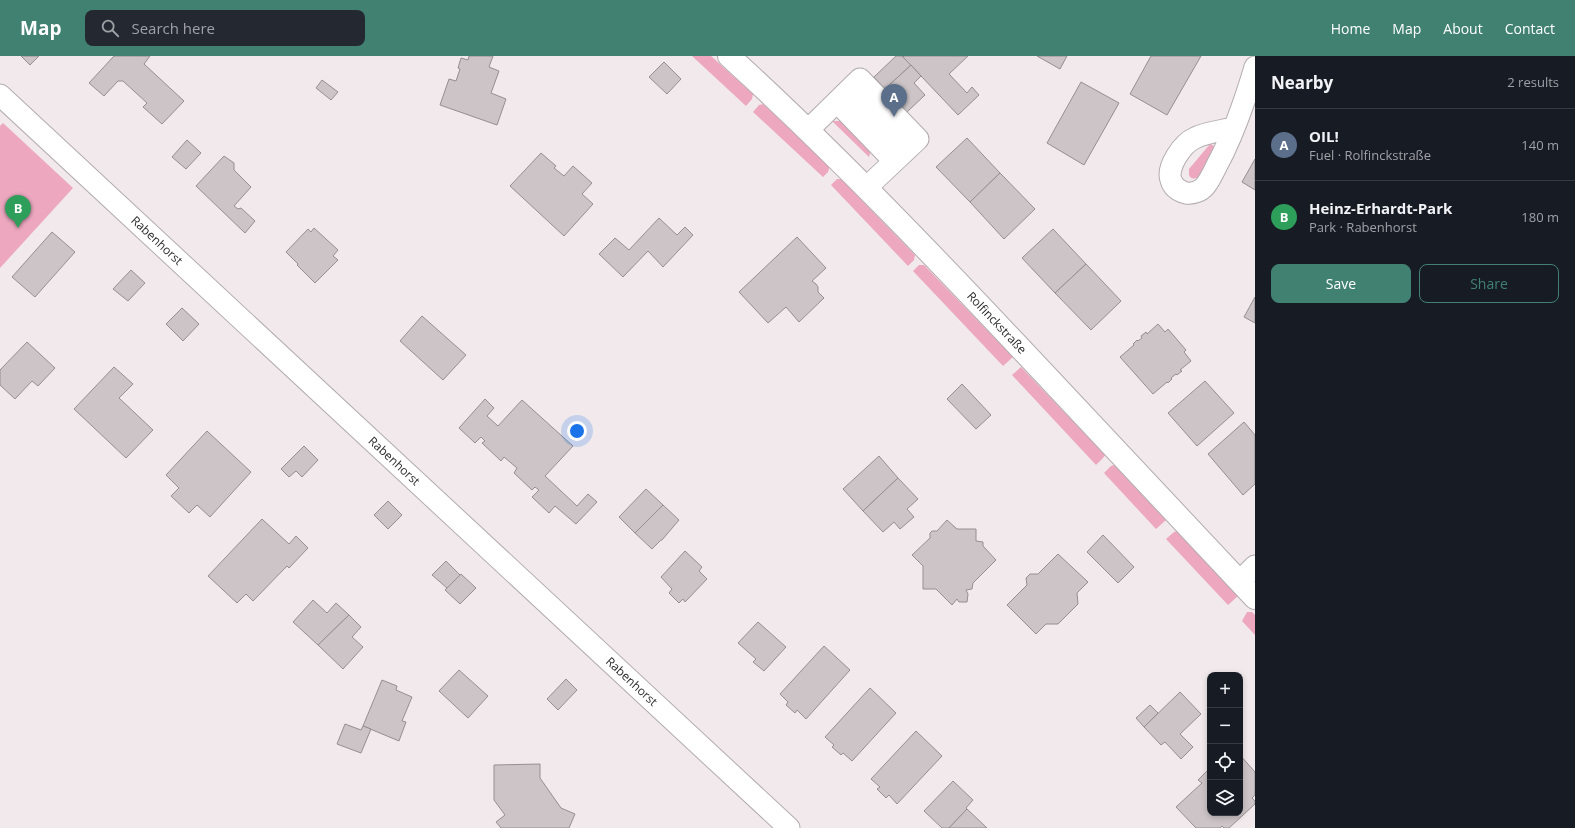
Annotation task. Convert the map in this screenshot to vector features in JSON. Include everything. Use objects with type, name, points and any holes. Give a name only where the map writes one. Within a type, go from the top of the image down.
[{"type":"main road","name":"Rolfinckstraße","points":[[728,56],[808,130],[962,286],[1255,598]]},
{"type":"street","points":[[1234,128],[1255,67]]},
{"type":"street","points":[[808,130],[860,79],[918,139],[866,188]]},
{"type":"street","name":"Rabenhorst","points":[[0,95],[789,828]]},
{"type":"street","points":[[843,96],[900,156]]},
{"type":"street","points":[[1240,581],[1255,566]]},
{"type":"shaded area","points":[[692,56],[711,56],[753,94],[752,99],[746,106]]},
{"type":"shaded area","points":[[763,104],[830,166],[828,172],[823,177],[753,112],[759,105]]},
{"type":"shaded area","points":[[832,121],[842,121],[871,150],[869,157]]},
{"type":"shaded area","points":[[3,123],[73,188],[0,268],[0,126]]},
{"type":"shaded area","points":[[1210,144],[1216,147],[1200,176],[1191,178],[1189,175],[1189,169]]},
{"type":"shaded area","points":[[837,179],[841,179],[915,255],[914,260],[908,266],[831,185]]},
{"type":"shaded area","points":[[919,265],[924,265],[1013,357],[1003,366],[913,271]]},
{"type":"shaded area","points":[[1021,367],[1105,455],[1096,465],[1012,375]]},
{"type":"shaded area","points":[[1114,465],[1166,520],[1156,529],[1104,473]]},
{"type":"shaded area","points":[[1177,531],[1238,596],[1228,605],[1166,539]]},
{"type":"shaded area","points":[[1247,612],[1252,612],[1255,615],[1255,635],[1242,621]]},
{"type":"building","points":[[21,56],[39,56],[30,65]]},
{"type":"building","points":[[114,56],[150,56],[144,64],[184,101],[162,124],[143,107],[147,103],[123,81],[118,81],[104,96],[89,83]]},
{"type":"building","points":[[469,56],[493,56],[489,67],[499,71],[491,93],[506,99],[497,125],[440,105],[449,79],[456,81],[460,69],[458,68],[461,58],[468,60]]},
{"type":"building","points":[[896,56],[902,56],[911,65],[885,89],[874,77]]},
{"type":"building","points":[[968,56],[949,74],[967,93],[972,87],[979,95],[958,115],[903,57]]},
{"type":"building","points":[[1037,56],[1067,56],[1060,69]]},
{"type":"building","points":[[1151,56],[1201,56],[1167,115],[1130,94]]},
{"type":"building","points":[[664,62],[681,79],[667,94],[649,77]]},
{"type":"building","points":[[911,65],[921,76],[914,83],[925,95],[907,112],[885,89]]},
{"type":"building","points":[[322,80],[338,92],[331,100],[316,88]]},
{"type":"building","points":[[1081,82],[1119,103],[1084,165],[1047,143]]},
{"type":"building","points":[[967,138],[1000,173],[970,202],[936,167]]},
{"type":"building","points":[[187,140],[201,153],[186,169],[172,157]]},
{"type":"building","points":[[541,153],[556,166],[554,168],[564,176],[573,166],[592,183],[582,194],[593,204],[564,236],[510,186]]},
{"type":"building","points":[[224,156],[234,163],[234,170],[251,187],[234,206],[238,209],[241,208],[255,221],[245,233],[196,186]]},
{"type":"building","points":[[1255,159],[1255,190],[1242,182]]},
{"type":"building","points":[[1000,173],[1035,209],[1004,239],[970,202]]},
{"type":"building","points":[[659,218],[677,235],[685,227],[693,235],[663,267],[648,251],[623,277],[599,254],[615,238],[629,250]]},
{"type":"building","points":[[314,228],[338,250],[333,256],[338,260],[315,283],[286,252],[308,229],[311,232]]},
{"type":"building","points":[[1053,229],[1086,264],[1055,293],[1022,258]]},
{"type":"building","points":[[52,232],[75,252],[35,297],[12,277]]},
{"type":"building","points":[[797,237],[826,268],[812,281],[816,284],[818,287],[818,292],[824,298],[799,322],[786,307],[768,323],[739,292]]},
{"type":"building","points":[[1086,264],[1121,301],[1091,330],[1055,293]]},
{"type":"building","points":[[131,270],[145,283],[128,301],[113,289]]},
{"type":"building","points":[[1255,297],[1255,323],[1244,317]]},
{"type":"building","points":[[182,308],[199,324],[183,341],[166,324]]},
{"type":"building","points":[[422,316],[466,355],[443,380],[400,341]]},
{"type":"building","points":[[1158,324],[1165,332],[1168,329],[1186,350],[1184,352],[1191,361],[1180,370],[1182,371],[1177,375],[1176,374],[1168,383],[1167,382],[1153,394],[1120,357],[1134,345],[1133,344],[1137,340],[1138,341],[1142,338],[1141,336],[1146,332],[1147,334]]},
{"type":"building","points":[[27,342],[55,368],[38,386],[32,381],[15,399],[0,385],[0,370]]},
{"type":"building","points":[[114,367],[133,384],[119,398],[153,430],[126,458],[74,409]]},
{"type":"building","points":[[1205,381],[1234,413],[1197,446],[1168,413]]},
{"type":"building","points":[[962,384],[991,415],[976,429],[947,399]]},
{"type":"building","points":[[485,399],[494,408],[487,416],[498,426],[522,400],[573,446],[545,476],[577,506],[588,494],[597,502],[576,524],[555,506],[549,513],[532,497],[539,490],[535,487],[532,490],[514,473],[517,468],[504,457],[501,461],[482,443],[485,441],[481,437],[475,443],[459,428]]},
{"type":"building","points":[[1244,422],[1255,435],[1255,484],[1243,495],[1208,454]]},
{"type":"building","points":[[207,431],[251,472],[210,517],[197,505],[189,513],[171,496],[179,488],[166,475]]},
{"type":"building","points":[[304,446],[318,460],[302,477],[296,471],[289,477],[281,469]]},
{"type":"building","points":[[879,456],[898,478],[863,511],[843,489]]},
{"type":"building","points":[[898,478],[918,499],[907,509],[914,517],[900,529],[894,522],[883,532],[863,511]]},
{"type":"building","points":[[646,489],[663,505],[635,533],[619,517]]},
{"type":"building","points":[[388,501],[402,515],[388,529],[374,515]]},
{"type":"building","points":[[663,505],[679,520],[652,549],[635,533]]},
{"type":"building","points":[[262,519],[289,544],[296,536],[308,548],[289,568],[287,566],[253,601],[246,594],[237,603],[208,576]]},
{"type":"building","points":[[947,520],[957,529],[976,529],[976,541],[983,542],[983,546],[996,560],[973,583],[972,589],[966,590],[968,594],[967,602],[959,602],[957,599],[952,605],[936,589],[923,589],[923,566],[912,555],[930,538],[930,533],[932,531],[937,531]]},
{"type":"building","points":[[1103,535],[1134,567],[1118,583],[1087,552]]},
{"type":"building","points":[[685,551],[702,567],[699,571],[707,579],[685,602],[683,599],[679,603],[669,593],[672,589],[661,577]]},
{"type":"building","points":[[1058,554],[1088,582],[1077,593],[1078,604],[1058,624],[1046,624],[1036,634],[1007,605],[1027,585],[1026,578],[1030,574],[1038,574]]},
{"type":"building","points":[[446,561],[460,575],[447,588],[432,575]]},
{"type":"building","points":[[461,574],[476,588],[460,604],[445,590]]},
{"type":"building","points":[[313,600],[327,613],[336,603],[349,615],[318,645],[293,622]]},
{"type":"building","points":[[349,615],[361,627],[352,637],[363,647],[343,669],[318,645]]},
{"type":"building","points":[[758,622],[786,647],[764,671],[753,662],[756,659],[738,643]]},
{"type":"building","points":[[824,646],[850,670],[806,719],[797,710],[795,713],[786,705],[788,702],[780,694]]},
{"type":"building","points":[[459,670],[488,696],[468,718],[439,691]]},
{"type":"building","points":[[566,679],[577,690],[558,710],[547,699]]},
{"type":"building","points":[[382,680],[397,686],[396,690],[412,697],[402,721],[406,722],[399,741],[363,726]]},
{"type":"building","points":[[870,688],[896,713],[852,761],[843,753],[841,755],[832,747],[834,745],[825,737]]},
{"type":"building","points":[[1180,692],[1201,714],[1180,734],[1193,747],[1181,759],[1165,742],[1161,745],[1144,727]]},
{"type":"building","points":[[1150,705],[1158,713],[1144,727],[1136,718]]},
{"type":"building","points":[[345,724],[361,730],[363,726],[371,729],[361,753],[337,744]]},
{"type":"building","points":[[916,731],[942,756],[897,804],[889,795],[886,798],[877,789],[880,787],[871,779]]},
{"type":"building","points":[[1243,758],[1255,772],[1255,795],[1252,798],[1255,801],[1255,804],[1243,815]]},
{"type":"building","points":[[540,764],[540,778],[561,808],[575,814],[569,828],[501,828],[496,822],[505,815],[494,800],[494,765]]},
{"type":"building","points":[[1207,771],[1207,816],[1242,816],[1229,828],[1224,828],[1222,826],[1220,828],[1196,828],[1176,807],[1202,783],[1198,780]]},
{"type":"building","points":[[953,781],[973,800],[966,808],[967,809],[949,828],[942,828],[924,811]]},
{"type":"building","points":[[967,809],[987,828],[949,828]]},
{"type":"place","name":"OIL!","points":[[894,117]]},
{"type":"place","name":"Heinz-Erhardt-Park","points":[[18,228]]}]
